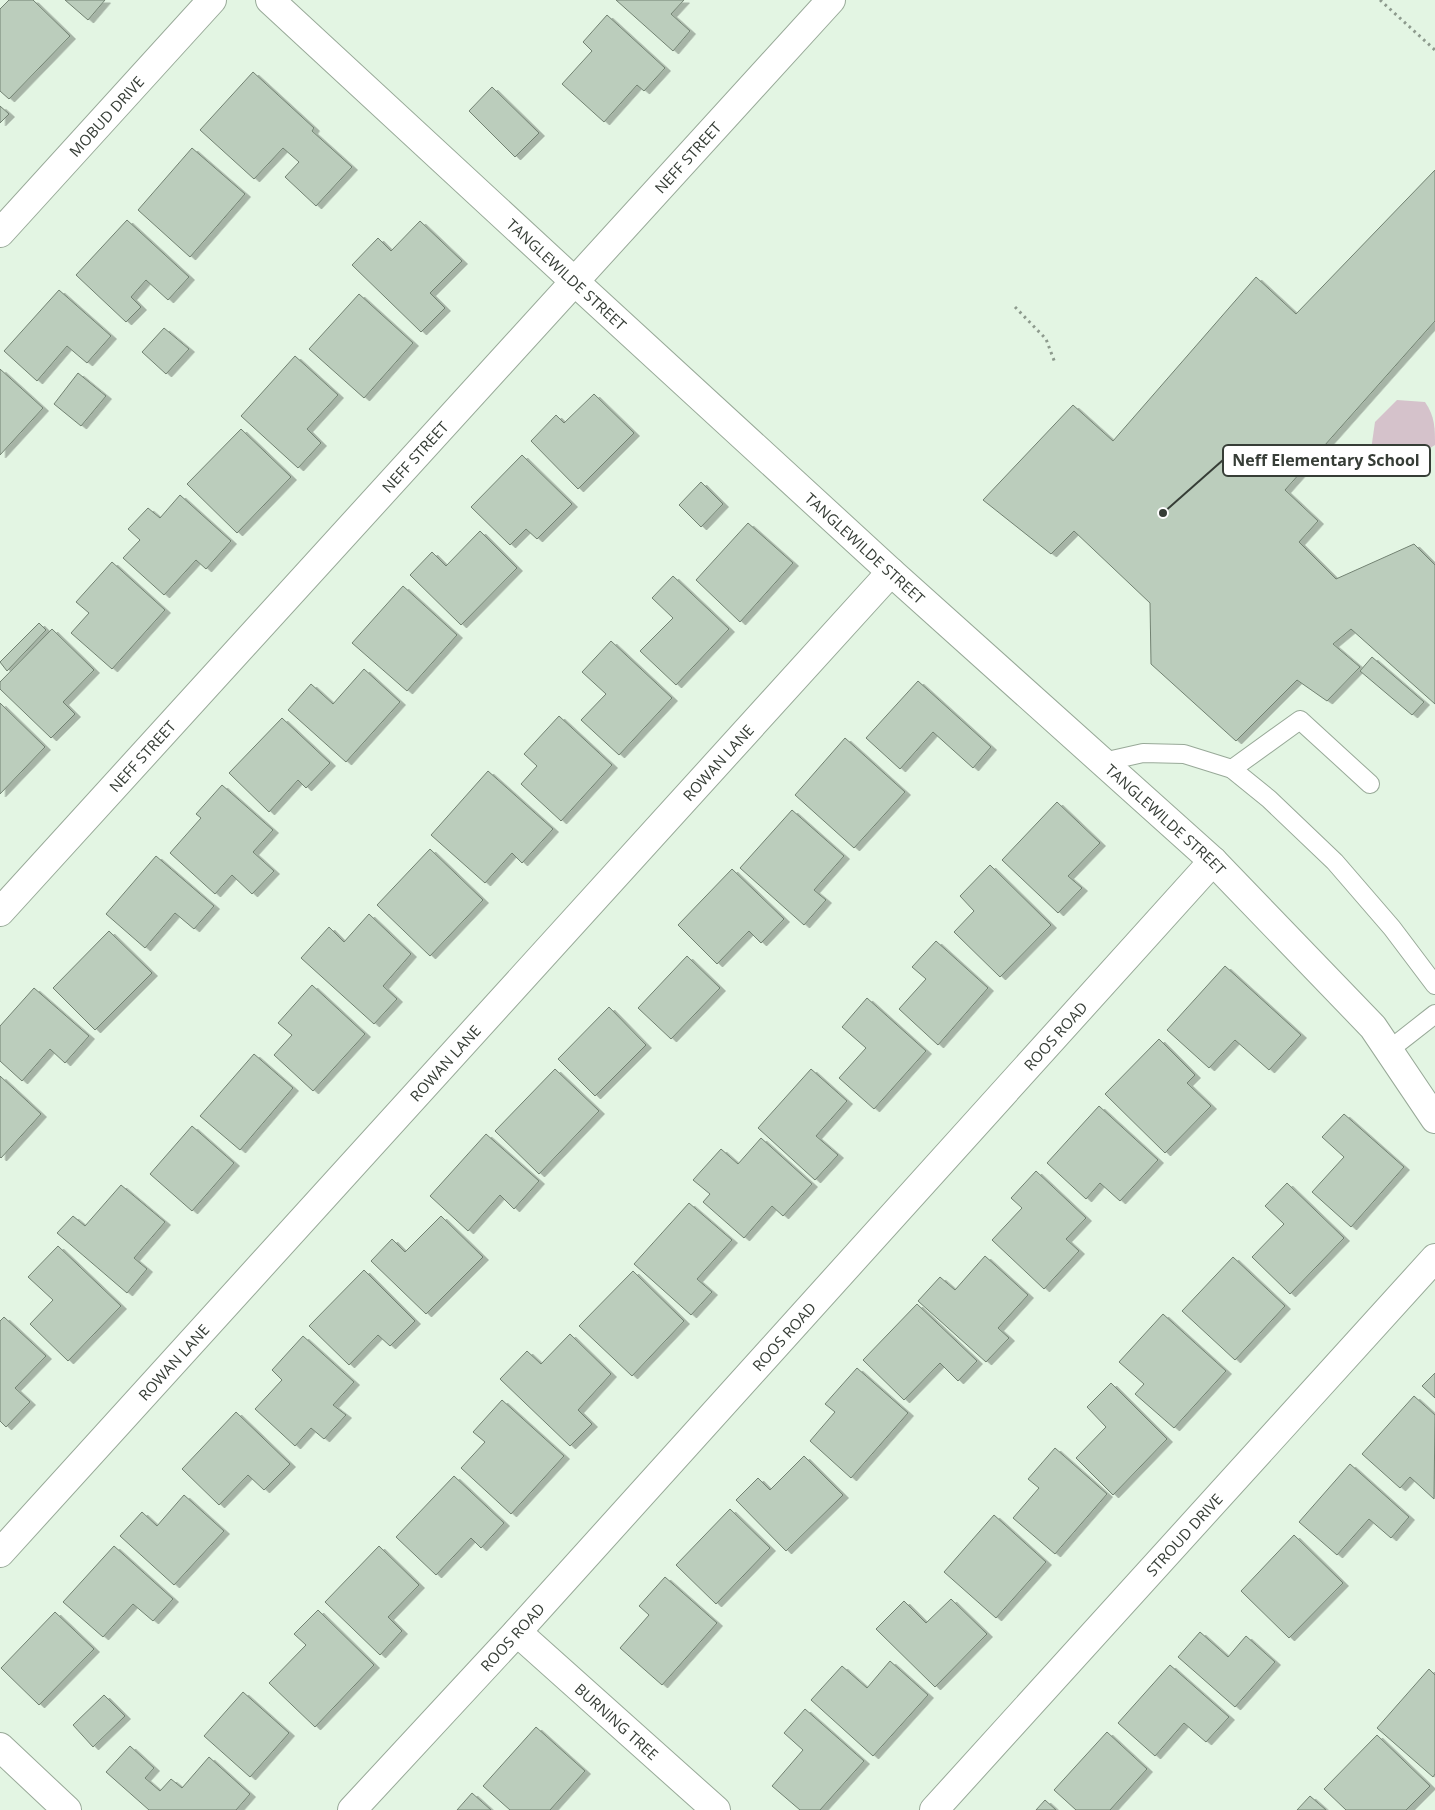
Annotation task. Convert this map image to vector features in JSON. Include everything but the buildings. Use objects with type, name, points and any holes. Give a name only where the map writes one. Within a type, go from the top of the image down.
[{"type":"street","name":"MOBUD DRIVE","points":[[0,233],[212,0]]},
{"type":"street","name":"TANGLEWILDE STREET","points":[[270,0],[891,572],[1213,861],[1373,1027],[1435,1119]]},
{"type":"street","name":"NEFF STREET","points":[[0,912],[831,0]]},
{"type":"street","name":"ROWAN LANE","points":[[0,1553],[891,572]]},
{"type":"street","name":"ROOS ROAD","points":[[352,1810],[517,1632],[1213,861]]},
{"type":"street","name":"STROUD DRIVE","points":[[934,1810],[1435,1258]]},
{"type":"street","name":"BURNING TREE","points":[[517,1632],[716,1810]]},
{"type":"street","points":[[0,1747],[67,1810]]},
{"type":"lane","points":[[1232,769],[1300,720],[1370,784]]},
{"type":"lane","points":[[1103,762],[1143,754],[1184,754],[1232,769],[1269,798],[1335,862],[1392,928],[1435,985]]},
{"type":"lane","points":[[1389,1050],[1435,1014]]},
{"type":"path","points":[[1380,0],[1435,50]]},
{"type":"path","points":[[1015,307],[1046,339],[1055,363]]},
{"type":"shaded area","points":[[1397,400],[1425,402],[1433,418],[1435,445],[1405,463],[1386,458],[1371,450],[1375,422]]},
{"type":"place","name":"Neff Elementary School","points":[[1163,513]]}]
